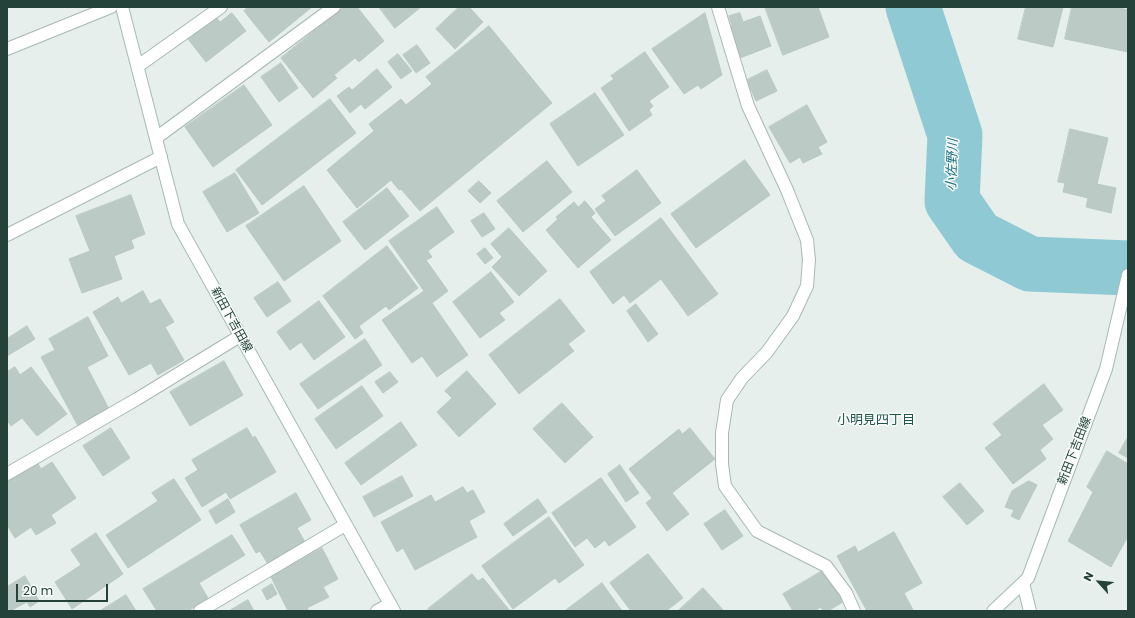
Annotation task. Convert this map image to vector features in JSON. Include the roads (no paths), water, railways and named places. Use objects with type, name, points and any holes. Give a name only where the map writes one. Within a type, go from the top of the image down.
[{"type":"main road","points":[[7,49],[111,7]]},
{"type":"main road","name":"新田下吉田線","points":[[122,7],[178,224],[392,607]]},
{"type":"main road","points":[[138,66],[221,7]]},
{"type":"main road","points":[[156,138],[334,7]]},
{"type":"main road","points":[[718,7],[748,106],[787,190],[804,232],[807,240],[809,260],[806,286],[793,316],[767,352],[742,378],[727,400],[722,433],[722,464],[725,486],[758,531],[826,566],[846,593],[854,611]]},
{"type":"main road","points":[[7,235],[161,157]]},
{"type":"main road","name":"新田下吉田線","points":[[993,611],[1028,578],[1106,369],[1128,275]]},
{"type":"main road","points":[[7,474],[137,399],[182,370],[240,336]]},
{"type":"main road","points":[[200,611],[345,525]]},
{"type":"main road","points":[[1023,583],[1030,611]]},
{"type":"main road","points":[[377,611],[392,607]]},
{"type":"waterway","name":"小佐野川","points":[[913,7],[955,135],[952,201],[977,237],[1030,264],[1128,268]]},
{"type":"district","name":"小明見四丁目","points":[[876,421]]}]
